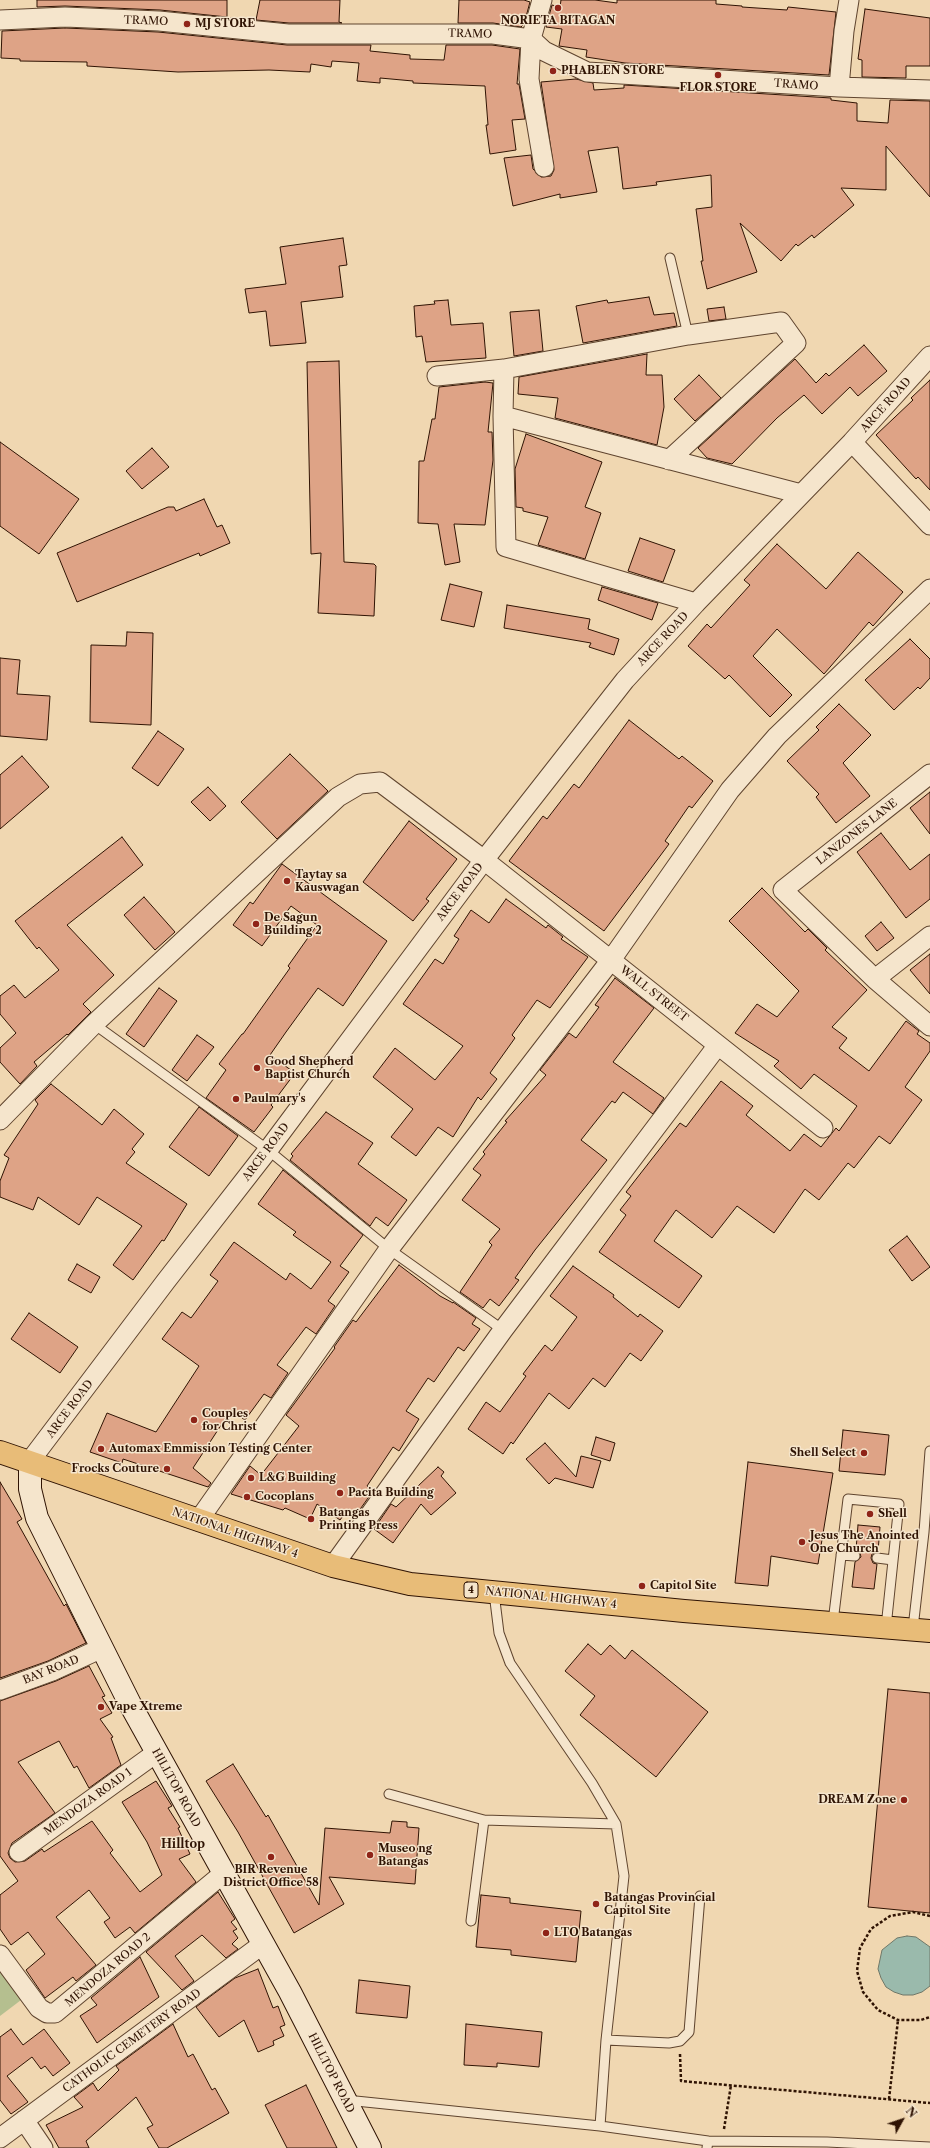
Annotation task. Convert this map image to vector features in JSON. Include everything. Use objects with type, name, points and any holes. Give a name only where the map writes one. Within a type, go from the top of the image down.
[{"type":"main road","name":"NATIONAL HIGHWAY 4","points":[[0,1452],[30,1461],[198,1521],[333,1566],[410,1584],[684,1611],[921,1630]]},
{"type":"street","points":[[542,0],[531,39],[529,79],[544,167]]},
{"type":"street","points":[[839,88],[844,31],[849,0]]},
{"type":"street","name":"TRAMO","points":[[0,20],[65,17],[178,22],[288,34],[474,34],[531,39],[544,51],[587,72],[839,88],[930,90]]},
{"type":"street","points":[[437,376],[504,370],[688,335],[781,322],[796,343],[669,460]]},
{"type":"street","name":"ARCE ROAD","points":[[30,1461],[166,1280],[268,1150],[484,860],[625,680],[696,603],[852,442],[930,356]]},
{"type":"street","points":[[504,370],[503,416],[506,547],[696,603]]},
{"type":"street","points":[[503,416],[801,494]]},
{"type":"street","points":[[852,442],[930,525]]},
{"type":"street","points":[[198,1521],[389,1249],[611,960],[730,790],[776,736],[930,589]]},
{"type":"street","name":"LANZONES LANE","points":[[875,979],[783,890],[930,774]]},
{"type":"street","name":"WALL STREET","points":[[0,1120],[94,1024],[338,796],[360,784],[380,782],[484,860],[823,1128]]},
{"type":"street","points":[[930,936],[875,979],[930,1026]]},
{"type":"street","points":[[333,1566],[503,1330],[718,1045]]},
{"type":"street","name":"HILLTOP ROAD","points":[[30,1461],[30,1489],[37,1518],[156,1753],[264,1944],[370,2148]]},
{"type":"street","name":"BAY ROAD","points":[[0,1690],[52,1671],[102,1648]]},
{"type":"street","name":"MENDOZA ROAD 1","points":[[20,1852],[156,1753]]},
{"type":"street","name":"MENDOZA ROAD 2","points":[[0,1955],[39,2008],[46,2013],[55,2013],[224,1872]]},
{"type":"street","name":"CATHOLIC CEMETERY ROAD","points":[[0,2138],[264,1944]]},
{"type":"street","points":[[24,2120],[43,2148]]},
{"type":"lane","points":[[670,258],[688,335]]},
{"type":"lane","points":[[94,1024],[268,1150],[389,1249],[503,1330]]},
{"type":"lane","points":[[921,1630],[924,1532],[930,1450]]},
{"type":"lane","points":[[833,1622],[848,1498],[899,1504],[886,1626]]},
{"type":"lane","points":[[841,1555],[855,1556]]},
{"type":"lane","points":[[877,1558],[893,1560]]},
{"type":"lane","points":[[494,1593],[499,1633],[510,1663],[592,1783],[616,1824],[624,1876],[606,2040],[600,2126]]},
{"type":"lane","points":[[388,1794],[484,1820],[616,1824]]},
{"type":"lane","points":[[471,1921],[484,1820]]},
{"type":"lane","points":[[606,2040],[669,2044],[680,2041],[689,2032],[700,1896]]},
{"type":"lane","points":[[345,2100],[600,2126],[707,2145],[722,2141],[827,2142],[930,2147]]},
{"type":"path","points":[[930,1916],[912,1912],[890,1916],[871,1929],[860,1948],[857,1970],[863,1992],[878,2010],[898,2020],[921,2020],[930,2017]]},
{"type":"path","points":[[889,2099],[898,2020]]},
{"type":"path","points":[[680,2041],[681,2081],[930,2103]]},
{"type":"path","points":[[722,2141],[731,2085]]},
{"type":"green space","points":[[0,1958],[29,1994],[0,2016]]},
{"type":"shaded area","points":[[907,1936],[916,1937],[930,1947],[930,1986],[922,1992],[913,1995],[903,1995],[886,1987],[878,1969],[882,1950],[897,1938]]},
{"type":"building","points":[[37,0],[227,0],[227,17],[160,10],[65,6],[37,7]]},
{"type":"building","points":[[260,0],[340,0],[339,22],[342,23],[289,23],[256,20]]},
{"type":"building","points":[[459,0],[524,0],[530,2],[524,24],[521,27],[493,23],[458,23]]},
{"type":"building","points":[[561,0],[595,0],[617,3],[617,0],[716,0],[716,4],[742,7],[787,10],[788,7],[836,12],[829,75],[625,63],[586,57],[587,50],[559,46],[562,29],[546,27],[552,5],[560,7]]},
{"type":"building","points":[[865,9],[930,18],[930,66],[906,66],[906,78],[862,77],[862,60],[858,59]]},
{"type":"building","points":[[65,28],[158,32],[287,45],[371,45],[370,51],[410,55],[410,59],[444,60],[446,45],[492,45],[520,49],[517,84],[519,84],[525,119],[512,120],[516,150],[490,154],[486,125],[488,125],[485,86],[413,83],[413,81],[380,78],[380,83],[357,81],[359,63],[332,61],[331,67],[311,64],[310,72],[269,70],[178,72],[87,66],[87,62],[20,61],[20,59],[1,58],[2,31]]},
{"type":"building","points":[[576,79],[593,83],[594,90],[624,88],[624,85],[831,98],[831,100],[857,103],[857,121],[888,123],[890,100],[930,101],[930,197],[886,146],[886,190],[841,188],[854,205],[814,238],[812,235],[798,246],[796,244],[781,261],[740,223],[757,272],[707,289],[701,261],[703,261],[696,209],[712,207],[711,175],[656,182],[657,185],[623,189],[618,147],[588,151],[597,192],[560,198],[560,194],[513,206],[504,158],[531,155],[533,169],[541,177],[551,176],[554,170],[541,82]]},
{"type":"building","points":[[343,238],[347,265],[339,266],[343,297],[301,302],[306,343],[270,346],[266,311],[249,313],[245,289],[286,284],[280,247]]},
{"type":"building","points":[[649,297],[654,315],[674,313],[677,326],[583,343],[576,306],[607,300],[608,303]]},
{"type":"building","points":[[448,300],[451,325],[483,323],[486,358],[426,362],[422,336],[416,337],[414,306],[435,304],[434,301]]},
{"type":"building","points":[[724,307],[726,319],[709,321],[707,309]]},
{"type":"building","points":[[539,310],[543,351],[514,356],[510,312]]},
{"type":"building","points":[[864,345],[887,371],[858,396],[850,387],[822,414],[804,395],[777,418],[732,464],[707,458],[698,448],[795,359],[816,383],[826,373],[829,376]]},
{"type":"building","points":[[647,354],[646,375],[662,375],[664,407],[657,445],[555,418],[558,398],[518,394],[519,377]]},
{"type":"building","points":[[339,361],[344,562],[374,564],[376,566],[374,616],[318,613],[321,553],[311,554],[307,362]]},
{"type":"building","points":[[699,375],[721,398],[695,421],[674,399]]},
{"type":"building","points":[[930,380],[930,490],[918,477],[916,479],[876,435],[913,400],[911,398]]},
{"type":"building","points":[[485,382],[493,383],[488,432],[492,432],[493,460],[485,525],[454,524],[460,562],[445,565],[438,524],[418,523],[419,461],[424,461],[432,419],[435,419],[439,387]]},
{"type":"building","points":[[526,434],[602,462],[585,507],[601,513],[585,559],[538,545],[548,517],[523,511],[523,508],[516,507],[515,469]]},
{"type":"building","points":[[0,442],[79,499],[39,554],[0,526]]},
{"type":"building","points":[[152,448],[169,467],[142,489],[126,471]]},
{"type":"building","points":[[204,499],[217,527],[222,525],[230,543],[200,556],[199,553],[77,602],[57,553],[168,507],[174,507],[176,511]]},
{"type":"building","points":[[640,538],[675,550],[663,582],[628,571]]},
{"type":"building","points":[[777,544],[826,589],[858,552],[903,592],[873,626],[869,622],[824,674],[777,629],[753,656],[792,695],[770,717],[729,675],[725,679],[688,646],[707,624],[711,628],[750,585],[744,580]]},
{"type":"building","points":[[450,584],[482,592],[474,627],[441,620]]},
{"type":"building","points":[[602,587],[658,603],[652,620],[598,600]]},
{"type":"building","points":[[507,605],[590,619],[588,629],[619,639],[614,655],[589,647],[591,643],[504,628]]},
{"type":"building","points":[[127,632],[153,633],[151,725],[90,722],[91,645],[126,646]]},
{"type":"building","points":[[910,639],[930,659],[930,678],[920,689],[918,687],[894,710],[865,680]]},
{"type":"building","points":[[0,658],[20,660],[17,694],[50,696],[47,740],[0,736]]},
{"type":"building","points":[[839,704],[871,735],[843,763],[870,796],[836,823],[816,797],[819,794],[787,761],[819,730],[816,727]]},
{"type":"building","points":[[629,720],[679,759],[682,756],[713,781],[692,808],[689,806],[665,841],[669,844],[604,931],[509,861],[543,816],[547,819],[574,784],[579,788]]},
{"type":"building","points":[[158,731],[184,749],[158,786],[132,768]]},
{"type":"building","points":[[290,754],[328,791],[277,839],[241,802]]},
{"type":"building","points":[[22,756],[49,787],[0,829],[0,775]]},
{"type":"building","points":[[208,787],[226,806],[210,821],[191,802]]},
{"type":"building","points":[[930,792],[930,834],[910,808]]},
{"type":"building","points":[[409,821],[457,859],[426,899],[429,901],[413,921],[363,882]]},
{"type":"building","points":[[881,833],[910,870],[930,854],[930,899],[906,918],[857,852]]},
{"type":"building","points":[[122,837],[143,865],[67,925],[114,975],[83,1004],[91,1012],[68,1035],[67,1034],[34,1062],[37,1066],[20,1084],[0,1062],[0,1048],[16,1033],[0,1014],[0,996],[14,985],[25,998],[59,970],[39,947],[37,949],[15,921]]},
{"type":"building","points":[[282,864],[387,941],[343,1006],[318,988],[286,1032],[270,1055],[295,1073],[271,1105],[273,1107],[254,1132],[206,1098],[226,1070],[219,1064],[243,1034],[290,968],[288,966],[317,925],[291,906],[262,946],[233,925],[250,902],[253,904]]},
{"type":"building","points":[[762,888],[805,932],[808,929],[827,948],[825,950],[867,990],[832,1027],[847,1038],[839,1048],[869,1071],[906,1021],[919,1031],[917,1034],[930,1043],[930,1051],[905,1087],[922,1100],[890,1144],[879,1136],[854,1168],[848,1163],[819,1200],[805,1189],[774,1233],[737,1206],[712,1238],[676,1210],[654,1241],[702,1276],[679,1308],[599,1252],[626,1215],[620,1210],[631,1196],[626,1192],[680,1123],[686,1127],[721,1081],[753,1106],[746,1115],[790,1151],[804,1134],[821,1147],[836,1128],[839,1131],[857,1106],[814,1074],[801,1089],[774,1066],[779,1061],[735,1033],[757,1004],[777,1017],[799,991],[729,921]]},
{"type":"building","points":[[144,897],[175,932],[155,950],[124,915]]},
{"type":"building","points":[[506,899],[546,928],[548,925],[563,937],[561,939],[588,957],[550,1008],[537,1000],[512,1035],[515,1038],[490,1073],[497,1079],[481,1100],[478,1097],[453,1137],[438,1127],[416,1156],[391,1137],[413,1109],[373,1077],[395,1048],[435,1080],[463,1046],[403,1004],[435,959],[443,964],[459,939],[454,936],[471,910],[489,923]]},
{"type":"building","points":[[881,922],[894,938],[877,951],[865,936]]},
{"type":"building","points":[[930,954],[930,994],[910,970]]},
{"type":"building","points":[[615,978],[654,1008],[613,1062],[664,1098],[653,1114],[623,1092],[615,1103],[612,1101],[581,1140],[607,1160],[535,1250],[515,1278],[519,1280],[499,1306],[490,1299],[483,1308],[460,1292],[492,1245],[489,1242],[500,1229],[462,1200],[481,1175],[473,1169],[485,1154],[483,1152],[507,1122],[505,1121],[546,1075],[540,1070],[569,1033],[576,1038],[599,1007],[595,1005]]},
{"type":"building","points":[[159,988],[177,1001],[144,1047],[126,1034]]},
{"type":"building","points":[[197,1035],[214,1047],[187,1081],[172,1070]]},
{"type":"building","points":[[51,1084],[102,1125],[114,1109],[144,1134],[132,1149],[135,1152],[126,1163],[187,1204],[164,1241],[162,1240],[133,1280],[113,1265],[142,1226],[97,1197],[79,1225],[38,1197],[33,1210],[0,1197],[0,1181],[9,1158],[4,1155],[38,1104],[35,1100]]},
{"type":"building","points":[[199,1107],[238,1136],[209,1176],[169,1147]]},
{"type":"building","points":[[326,1112],[373,1143],[358,1164],[407,1200],[388,1226],[376,1217],[370,1226],[290,1160],[293,1156],[291,1154]]},
{"type":"building","points":[[283,1170],[363,1235],[340,1266],[349,1272],[328,1301],[335,1306],[316,1334],[306,1327],[277,1365],[288,1373],[271,1398],[264,1394],[245,1420],[231,1410],[193,1468],[211,1483],[208,1487],[123,1459],[122,1463],[90,1452],[107,1413],[156,1432],[199,1366],[162,1339],[182,1312],[191,1318],[218,1281],[210,1275],[234,1242],[286,1280],[290,1273],[311,1289],[331,1262],[293,1235],[296,1232],[258,1204]]},
{"type":"building","points":[[907,1236],[930,1267],[912,1281],[889,1250]]},
{"type":"building","points":[[77,1264],[100,1277],[91,1293],[68,1280]]},
{"type":"building","points":[[399,1265],[440,1296],[453,1302],[476,1318],[472,1324],[480,1329],[464,1351],[458,1347],[434,1382],[428,1378],[406,1411],[419,1419],[399,1451],[393,1447],[367,1486],[373,1491],[356,1515],[348,1509],[340,1520],[317,1504],[310,1519],[285,1508],[283,1510],[231,1494],[250,1466],[261,1475],[299,1426],[286,1415],[335,1348],[334,1347],[353,1320],[356,1322]]},
{"type":"building","points":[[573,1266],[614,1295],[613,1297],[638,1317],[640,1314],[663,1331],[641,1361],[630,1353],[605,1387],[593,1378],[569,1409],[549,1393],[513,1444],[511,1442],[503,1454],[468,1429],[486,1402],[500,1412],[526,1376],[523,1374],[545,1345],[552,1351],[577,1317],[550,1296]]},
{"type":"building","points":[[29,1313],[78,1347],[60,1373],[11,1339]]},
{"type":"building","name":"Shell Select","points":[[843,1430],[889,1435],[885,1475],[839,1471]]},
{"type":"building","points":[[596,1437],[615,1443],[610,1461],[591,1455]]},
{"type":"building","points":[[545,1443],[576,1477],[581,1456],[601,1461],[593,1488],[555,1478],[549,1484],[526,1459]]},
{"type":"building","points":[[748,1462],[833,1473],[818,1564],[771,1556],[768,1586],[735,1583]]},
{"type":"building","points":[[438,1467],[444,1472],[441,1476],[456,1493],[431,1515],[421,1504],[393,1543],[374,1529],[391,1504],[396,1507]]},
{"type":"building","points":[[0,1482],[22,1519],[17,1522],[64,1606],[66,1604],[86,1643],[48,1661],[0,1678]]},
{"type":"building","points":[[858,1525],[880,1527],[878,1552],[872,1554],[871,1558],[873,1563],[877,1564],[874,1589],[852,1587],[855,1562],[861,1557],[860,1553],[856,1550]]},
{"type":"building","points":[[588,1644],[601,1655],[610,1645],[625,1659],[632,1650],[708,1712],[656,1777],[580,1715],[595,1696],[565,1671]]},
{"type":"building","points":[[89,1666],[105,1696],[102,1697],[112,1713],[100,1719],[113,1737],[111,1738],[121,1765],[89,1788],[77,1766],[74,1768],[59,1741],[18,1762],[55,1813],[12,1843],[8,1853],[10,1858],[15,1862],[25,1861],[42,1849],[44,1852],[92,1821],[113,1850],[110,1853],[140,1892],[162,1875],[147,1842],[122,1802],[156,1781],[172,1806],[168,1808],[180,1827],[178,1828],[190,1854],[179,1859],[196,1882],[135,1933],[130,1927],[115,1938],[104,1922],[110,1918],[89,1890],[56,1917],[96,1965],[76,1981],[73,1977],[45,1998],[26,1970],[45,1954],[28,1932],[11,1945],[0,1929],[0,1895],[18,1881],[0,1856],[0,1701],[56,1681]]},
{"type":"building","name":"DREAM Zone","points":[[888,1689],[930,1693],[930,1913],[868,1907]]},
{"type":"building","points":[[233,1764],[266,1817],[268,1815],[319,1905],[325,1828],[390,1833],[392,1821],[407,1822],[407,1827],[419,1828],[415,1884],[329,1877],[344,1904],[294,1933],[238,1832],[206,1781]]},
{"type":"building","points":[[218,1892],[235,1919],[231,1922],[237,1929],[233,1931],[238,1938],[232,1944],[238,1949],[226,1958],[202,1935],[175,1956],[194,1981],[182,1990],[146,1952]]},
{"type":"building","name":"LTO Batangas","points":[[481,1895],[510,1898],[510,1903],[581,1911],[576,1962],[511,1955],[511,1950],[476,1947]]},
{"type":"building","points":[[140,1957],[159,1997],[97,2043],[80,2016],[97,2005],[91,1998]]},
{"type":"building","points":[[258,1969],[273,2008],[278,2006],[285,2025],[280,2027],[284,2036],[273,2041],[274,2045],[258,2052],[244,2020],[219,2037],[196,2007],[235,1978]]},
{"type":"building","points":[[359,1980],[410,1986],[407,2018],[356,2013]]},
{"type":"building","points":[[173,2024],[188,2057],[193,2054],[212,2090],[215,2088],[229,2113],[167,2148],[159,2148],[147,2128],[153,2125],[136,2097],[86,2141],[89,2148],[59,2148],[46,2125],[83,2107],[74,2097],[93,2083],[98,2091],[119,2070],[116,2066]]},
{"type":"building","points":[[466,2024],[542,2032],[539,2067],[497,2063],[497,2067],[464,2065]]},
{"type":"building","points":[[11,2029],[23,2045],[44,2029],[70,2063],[53,2076],[45,2066],[41,2069],[32,2057],[7,2076],[28,2102],[11,2114],[0,2100],[0,2037]]},
{"type":"building","points":[[306,2085],[337,2148],[287,2148],[265,2105]]},
{"type":"place","name":"NORIETA BITAGAN","points":[[558,8]]},
{"type":"place","name":"MJ STORE","points":[[187,24]]},
{"type":"place","name":"PHABLEN STORE","points":[[553,71]]},
{"type":"place","name":"FLOR STORE","points":[[718,75]]},
{"type":"place","name":"Taytay sa Kauswagan","points":[[287,881]]},
{"type":"place","name":"De Sagun Building 2","points":[[256,924]]},
{"type":"place","name":"Good Shepherd Baptist Church","points":[[257,1068]]},
{"type":"place","name":"Paulmary's","points":[[236,1099]]},
{"type":"place","name":"Couples for Christ","points":[[194,1420]]},
{"type":"place","name":"Automax Emmission Testing Center","points":[[101,1449]]},
{"type":"place","name":"Shell Select","points":[[864,1453]]},
{"type":"place","name":"Frocks Couture","points":[[167,1469]]},
{"type":"place","name":"L&G Building","points":[[251,1478]]},
{"type":"place","name":"Pacita Building","points":[[340,1493]]},
{"type":"place","name":"Cocoplans","points":[[247,1497]]},
{"type":"place","name":"Shell","points":[[870,1514]]},
{"type":"place","name":"Batangas Printing Press","points":[[311,1519]]},
{"type":"place","name":"Jesus The Anointed One Church","points":[[802,1542]]},
{"type":"place","name":"Capitol Site","points":[[642,1586]]},
{"type":"place","name":"Vape Xtreme","points":[[101,1707]]},
{"type":"place","name":"DREAM Zone","points":[[904,1800]]},
{"type":"place","name":"Museo ng Batangas","points":[[370,1855]]},
{"type":"place","name":"BIR Revenue District Office 58","points":[[271,1857]]},
{"type":"place","name":"Batangas Provincial Capitol Site","points":[[596,1904]]},
{"type":"place","name":"LTO Batangas","points":[[546,1933]]},
{"type":"district","name":"Hilltop","points":[[183,1845]]}]
